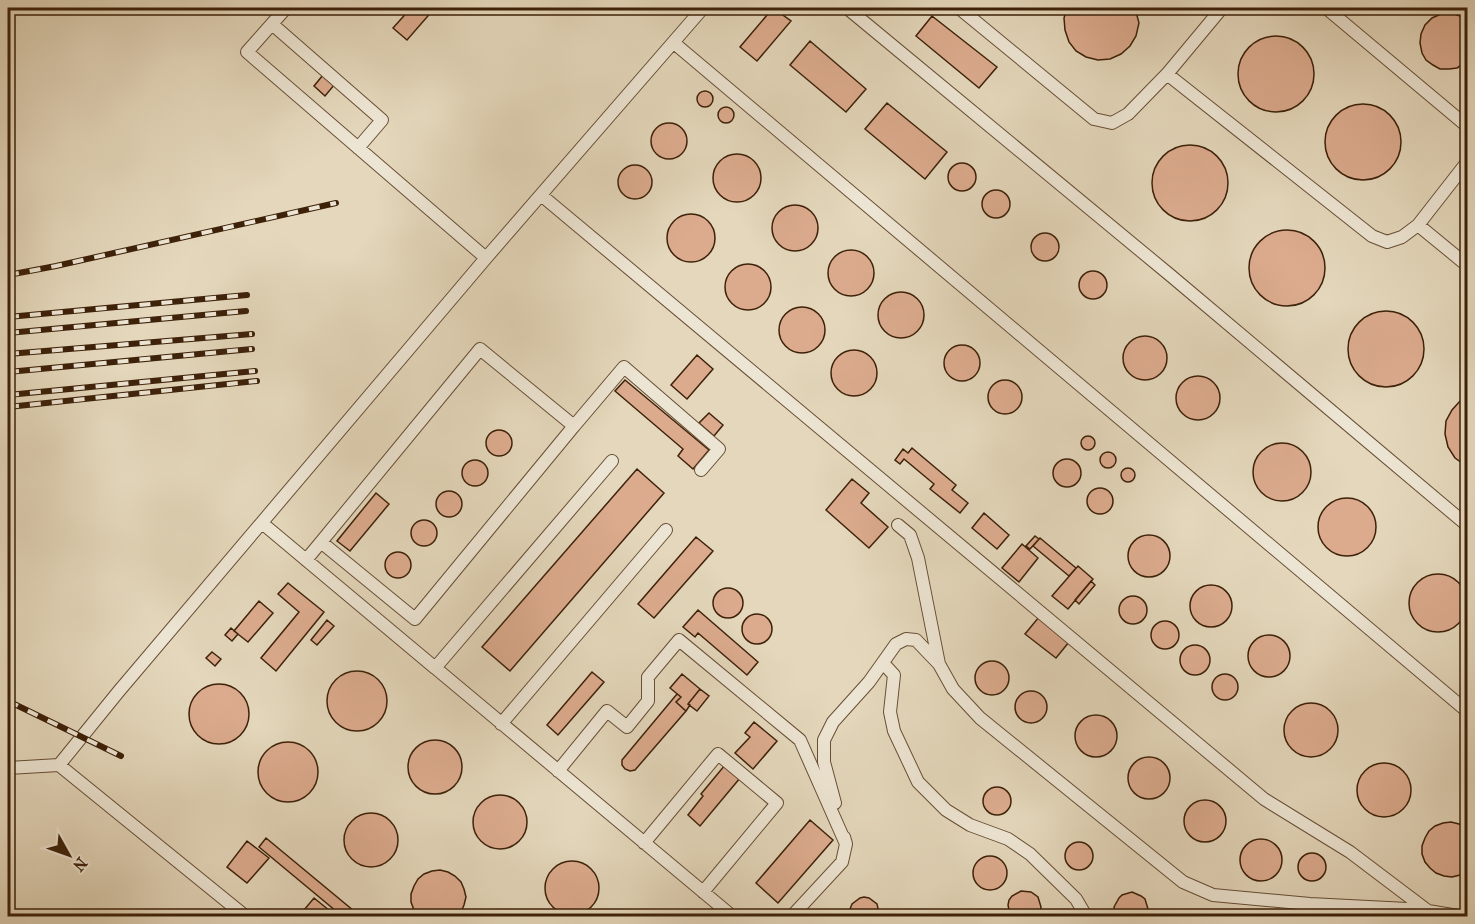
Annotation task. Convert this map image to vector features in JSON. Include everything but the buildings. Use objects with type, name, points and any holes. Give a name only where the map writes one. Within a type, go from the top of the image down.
[{"type":"street","points":[[285,8],[248,52],[486,258]]},
{"type":"street","points":[[59,765],[111,700],[486,258],[703,8]]},
{"type":"street","points":[[846,8],[1161,267],[1467,526]]},
{"type":"street","points":[[958,8],[1094,119],[1112,123],[1128,114],[1167,74],[1222,8]]},
{"type":"street","points":[[1326,8],[1467,127]]},
{"type":"street","points":[[272,24],[382,120],[358,148]]},
{"type":"street","points":[[674,43],[1467,712]]},
{"type":"street","points":[[1167,74],[1372,236],[1387,242],[1402,237],[1418,225],[1467,161]]},
{"type":"street","points":[[541,195],[1264,799],[1350,852],[1428,910]]},
{"type":"street","points":[[1418,225],[1467,266]]},
{"type":"street","points":[[306,560],[480,349],[574,426]]},
{"type":"street","points":[[321,542],[415,619],[624,367],[719,448],[701,470]]},
{"type":"street","points":[[435,668],[612,461]]},
{"type":"street","points":[[262,523],[435,668]]},
{"type":"street","points":[[262,523],[732,916]]},
{"type":"street","points":[[898,525],[910,536],[918,558],[939,664],[952,689],[980,718],[1183,882],[1213,895],[1310,904],[1428,910],[1458,916]]},
{"type":"street","points":[[501,724],[666,530]]},
{"type":"street","points":[[792,916],[842,862],[846,844],[824,762],[824,740],[833,722],[869,682],[896,644],[906,639],[916,640],[939,664]]},
{"type":"street","points":[[558,771],[607,711],[627,727],[648,701],[648,677],[679,640],[800,740],[846,844]]},
{"type":"street","points":[[883,663],[894,675],[890,712],[894,731],[918,782],[946,810],[970,825],[1008,839],[1030,854],[1076,899],[1086,916]]},
{"type":"street","points":[[644,843],[718,754],[777,803],[703,892]]},
{"type":"street","points":[[8,768],[59,765],[245,916]]},
{"type":"railway","points":[[8,275],[336,203]]},
{"type":"railway","points":[[8,317],[247,295]]},
{"type":"railway","points":[[8,333],[246,311]]},
{"type":"railway","points":[[8,354],[252,334]]},
{"type":"railway","points":[[8,372],[252,349]]},
{"type":"railway","points":[[8,395],[255,371]]},
{"type":"railway","points":[[8,407],[257,381]]},
{"type":"railway","points":[[8,701],[121,756]]}]
